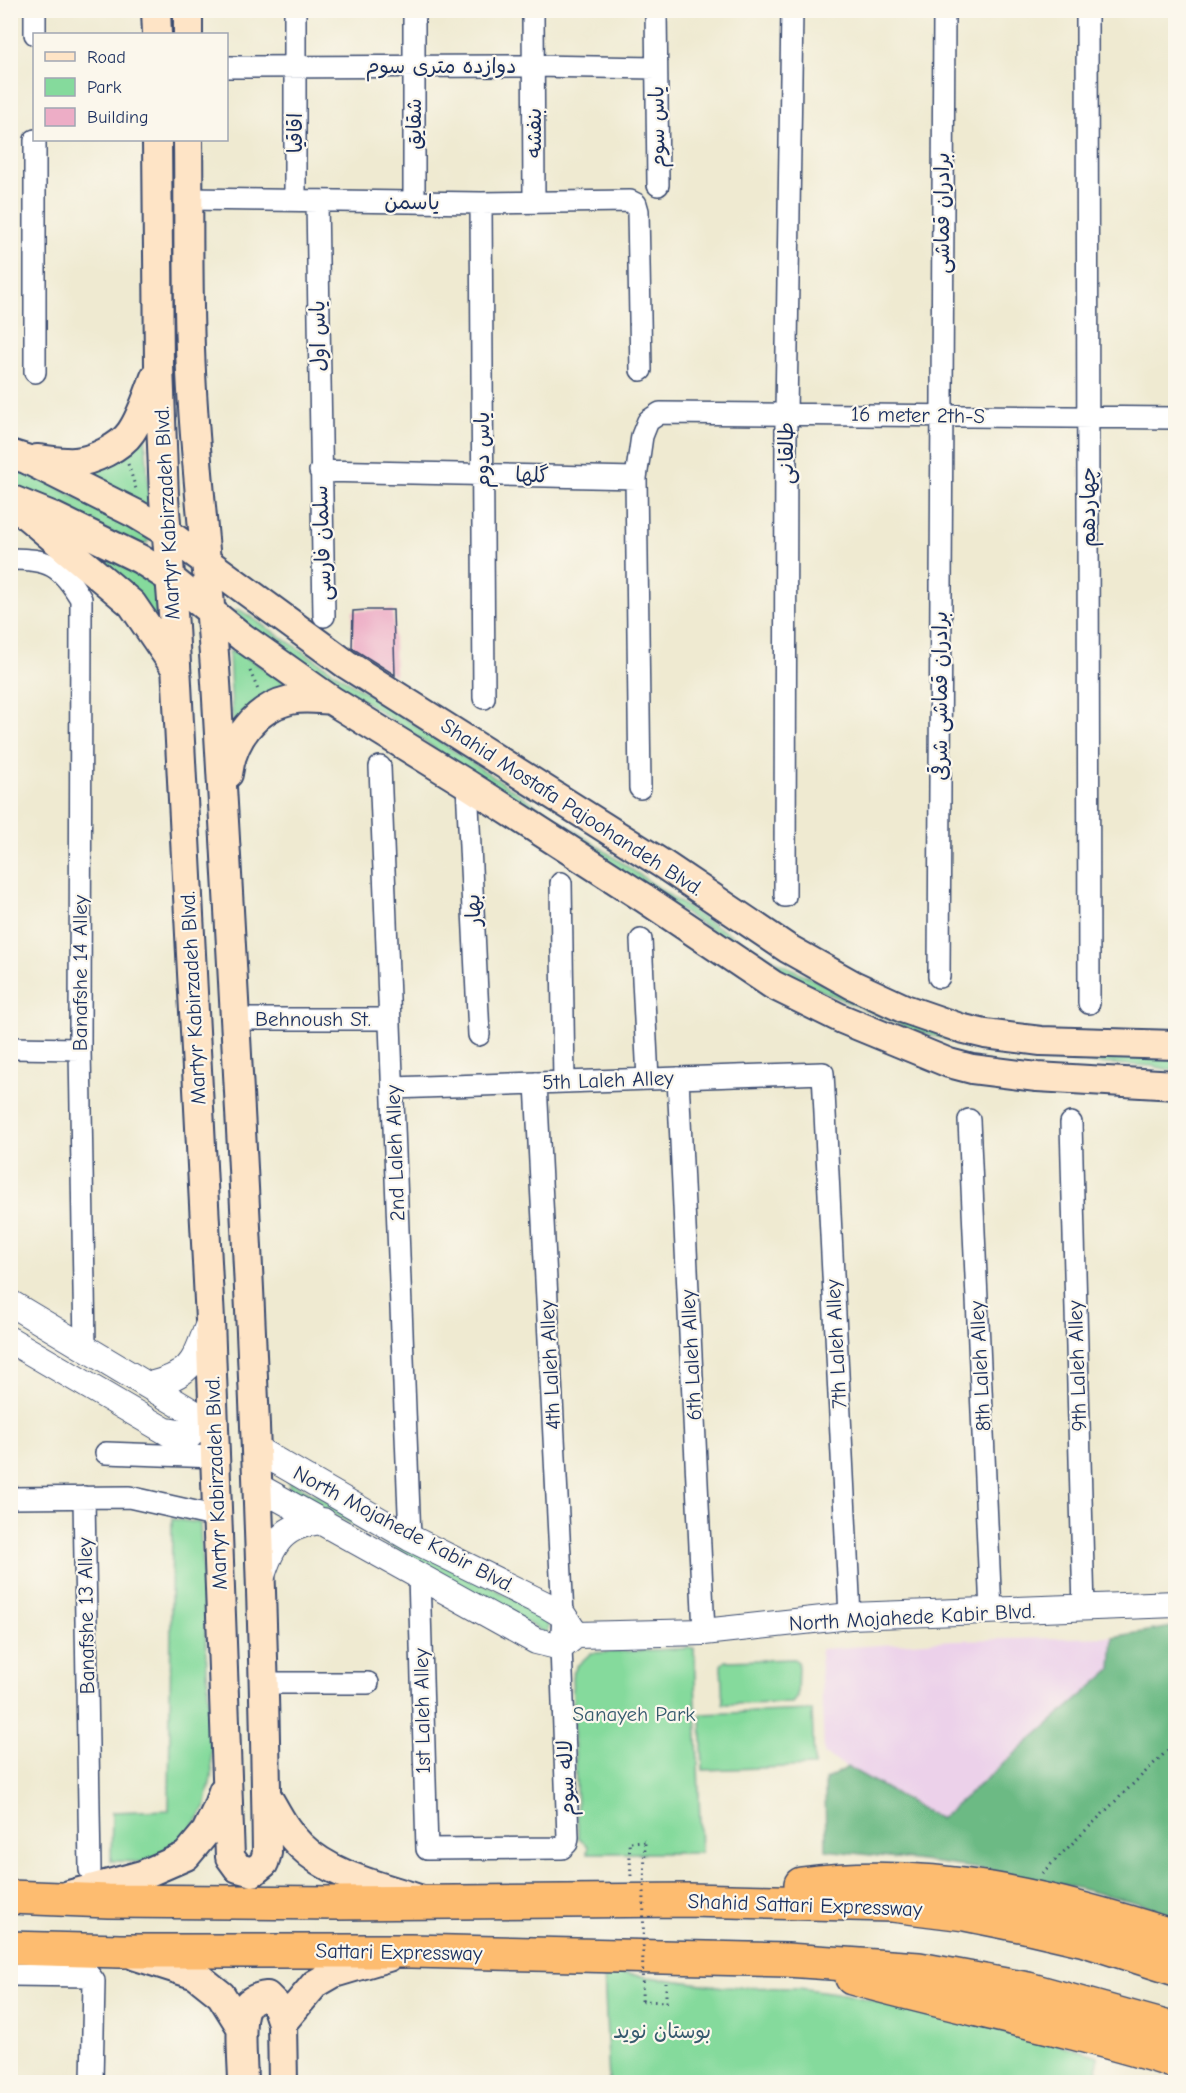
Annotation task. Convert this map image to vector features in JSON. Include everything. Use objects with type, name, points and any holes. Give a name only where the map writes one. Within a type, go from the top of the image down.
[{"type":"highway","points":[[689,1899],[834,1880],[885,1879],[957,1882],[1103,1913],[1176,1937]]},
{"type":"highway","points":[[10,1897],[324,1903],[426,1902]]},
{"type":"highway","name":"Shahid Sattari Expressway","points":[[426,1902],[689,1899],[892,1905],[965,1914],[1085,1940],[1176,1969]]},
{"type":"highway","name":"Sattari Expressway","points":[[10,1948],[120,1951],[411,1951],[787,1960]]},
{"type":"highway","points":[[787,1960],[919,1969],[1028,1989],[1176,2030]]},
{"type":"highway","points":[[787,1960],[916,1996],[1089,2037],[1176,2062]]},
{"type":"main road","points":[[156,10],[157,33]]},
{"type":"main road","points":[[188,10],[188,33]]},
{"type":"main road","name":"Martyr Kabirzadeh Blvd.","points":[[158,141],[159,366],[166,532],[176,668],[210,1320],[230,1857],[238,1868],[253,1872],[264,1863],[267,1852],[256,1449],[224,806],[211,613],[190,370],[188,141]]},
{"type":"main road","points":[[18,456],[74,462],[100,456],[131,434],[159,366]]},
{"type":"main road","name":"Shahid Mostafa Pajoohandeh Blvd.","points":[[18,456],[136,514],[166,532],[346,664],[633,846],[787,948],[853,985],[905,1009],[960,1028],[986,1034],[1041,1041],[1176,1045]]},
{"type":"main road","points":[[10,501],[132,604],[176,668]]},
{"type":"main road","name":"Shahid Mostafa Pajoohandeh Blvd.","points":[[10,501],[52,516],[140,559],[171,579],[242,637],[332,700],[467,784],[773,984],[842,1019],[949,1063],[972,1069],[1037,1077],[1176,1085]]},
{"type":"main road","points":[[224,806],[229,765],[237,740],[255,719],[278,704],[292,700],[306,698],[332,700]]},
{"type":"main road","points":[[59,1898],[142,1875],[186,1856],[206,1832],[216,1811],[228,1774]]},
{"type":"main road","points":[[266,1794],[290,1834],[314,1857],[337,1870],[426,1902]]},
{"type":"main road","points":[[120,1951],[196,1975],[221,1995],[241,2027]]},
{"type":"main road","points":[[282,2023],[315,1984],[334,1972],[411,1951]]},
{"type":"main road","points":[[243,2082],[241,2027],[245,2007],[255,1998],[267,1996],[276,2005],[282,2023],[283,2082]]},
{"type":"street","points":[[35,10],[35,33]]},
{"type":"street","name":"اقاقیا","points":[[295,10],[295,200]]},
{"type":"street","name":"شقایق","points":[[414,10],[414,201]]},
{"type":"street","name":"بنفشه","points":[[533,10],[534,201]]},
{"type":"street","name":"یاس سوم","points":[[656,10],[658,185]]},
{"type":"street","name":"طالقانی","points":[[785,896],[786,414],[792,10]]},
{"type":"street","name":"برادران قماشی","points":[[941,415],[944,10]]},
{"type":"street","name":"چهاردهم","points":[[1087,10],[1089,1003]]},
{"type":"street","name":"دوازده متری سوم","points":[[228,67],[656,68]]},
{"type":"street","points":[[35,141],[35,372]]},
{"type":"street","name":"یاسمن","points":[[188,199],[482,203],[630,201],[636,204],[638,211],[640,370]]},
{"type":"street","name":"یاس اول","points":[[316,201],[320,471]]},
{"type":"street","name":"یاس دوم","points":[[482,203],[484,698]]},
{"type":"street","name":"16 meter 2th-S","points":[[636,478],[642,436],[648,421],[660,413],[1176,418]]},
{"type":"street","name":"برادران قماشی شرقی","points":[[939,977],[941,415]]},
{"type":"street","name":"گلها","points":[[320,471],[636,478]]},
{"type":"street","name":"سلمان فارسی","points":[[320,471],[324,616]]},
{"type":"street","points":[[636,478],[640,788]]},
{"type":"street","name":"Banafshe 14 Alley","points":[[10,559],[36,559],[49,564],[63,573],[81,599],[80,1049],[86,1347]]},
{"type":"street","name":"2nd Laleh Alley","points":[[380,767],[410,1538]]},
{"type":"street","name":"بهار","points":[[467,784],[479,1035]]},
{"type":"street","points":[[561,883],[564,1082]]},
{"type":"street","points":[[641,940],[648,1079]]},
{"type":"street","name":"Behnoush St.","points":[[235,1019],[390,1019]]},
{"type":"street","points":[[10,1048],[80,1049]]},
{"type":"street","name":"5th Laleh Alley","points":[[393,1088],[823,1073]]},
{"type":"street","name":"7th Laleh Alley","points":[[823,1073],[850,1616]]},
{"type":"street","name":"6th Laleh Alley","points":[[678,1078],[704,1632]]},
{"type":"street","name":"4th Laleh Alley","points":[[536,1083],[567,1632]]},
{"type":"street","name":"8th Laleh Alley","points":[[969,1120],[992,1612]]},
{"type":"street","name":"9th Laleh Alley","points":[[1071,1123],[1084,1609]]},
{"type":"street","points":[[10,1303],[149,1385],[196,1417],[196,1426],[190,1435],[167,1431]]},
{"type":"street","points":[[149,1385],[165,1381],[188,1369],[210,1320]]},
{"type":"street","points":[[10,1340],[215,1457]]},
{"type":"street","name":"North Mojahede Kabir Blvd.","points":[[256,1449],[410,1538],[546,1605],[567,1632]]},
{"type":"street","points":[[106,1453],[215,1457]]},
{"type":"street","name":"North Mojahede Kabir Blvd.","points":[[257,1486],[536,1641],[549,1646],[567,1632],[704,1632],[850,1616],[1176,1604]]},
{"type":"street","name":"Banafshe 13 Alley","points":[[84,1497],[90,1870]]},
{"type":"street","points":[[10,1498],[129,1497],[218,1517]]},
{"type":"street","points":[[260,1585],[268,1555],[279,1539],[293,1528],[309,1522],[323,1521]]},
{"type":"street","name":"1st Laleh Alley","points":[[419,1576],[425,1845],[427,1850],[562,1848],[567,1844],[568,1837]]},
{"type":"street","name":"لاله سوم","points":[[567,1632],[568,1837]]},
{"type":"street","points":[[262,1683],[368,1683]]},
{"type":"street","points":[[10,1975],[84,1975],[90,1976],[94,1981],[92,2082]]},
{"type":"path","points":[[127,462],[138,495]]},
{"type":"path","points":[[247,662],[261,700]]},
{"type":"path","points":[[1022,1894],[1176,1742]]},
{"type":"path","points":[[632,1900],[629,1842],[645,1841],[642,2001],[666,2002]]},
{"type":"shaded area","points":[[1113,1637],[1111,1670],[940,1819],[824,1754],[820,1649],[954,1640]]},
{"type":"green space","points":[[144,418],[150,512],[73,466]]},
{"type":"green space","points":[[10,468],[52,484],[148,537],[148,542],[143,545],[11,492]]},
{"type":"green space","points":[[85,545],[154,584],[162,638]]},
{"type":"green space","points":[[236,610],[240,610],[574,830],[707,921],[778,962],[880,1012],[1175,1056],[1175,1071],[1152,1066],[1050,1061],[969,1045],[913,1030],[776,971],[585,850],[345,688],[277,649],[235,618]]},
{"type":"green space","points":[[235,650],[297,690],[233,730],[229,653],[230,651],[234,653]]},
{"type":"green space","points":[[288,1480],[542,1614],[548,1622],[547,1634],[290,1490]]},
{"type":"green space","points":[[172,1519],[200,1523],[212,1772],[205,1808],[191,1830],[165,1853],[143,1862],[111,1861],[112,1812],[169,1810]]},
{"type":"green space","points":[[1176,1627],[1175,1917],[1139,1903],[1033,1878],[930,1862],[826,1850],[825,1780],[848,1767],[940,1819],[1111,1670],[1113,1637]]},
{"type":"green space","name":"Sanayeh Park","points":[[694,1648],[701,1853],[587,1853],[588,1846],[578,1837],[572,1676],[577,1666],[591,1653]]},
{"type":"green space","points":[[794,1659],[798,1662],[797,1697],[792,1703],[723,1704],[721,1665],[725,1661]]},
{"type":"green space","points":[[812,1710],[814,1766],[703,1770],[701,1714]]},
{"type":"green space","name":"بوستان نوید","points":[[604,1971],[724,1987],[799,1988],[844,1994],[1018,2032],[1098,2056],[1097,2082],[609,2082]]},
{"type":"building","points":[[393,610],[395,675],[352,648],[353,611]]}]
